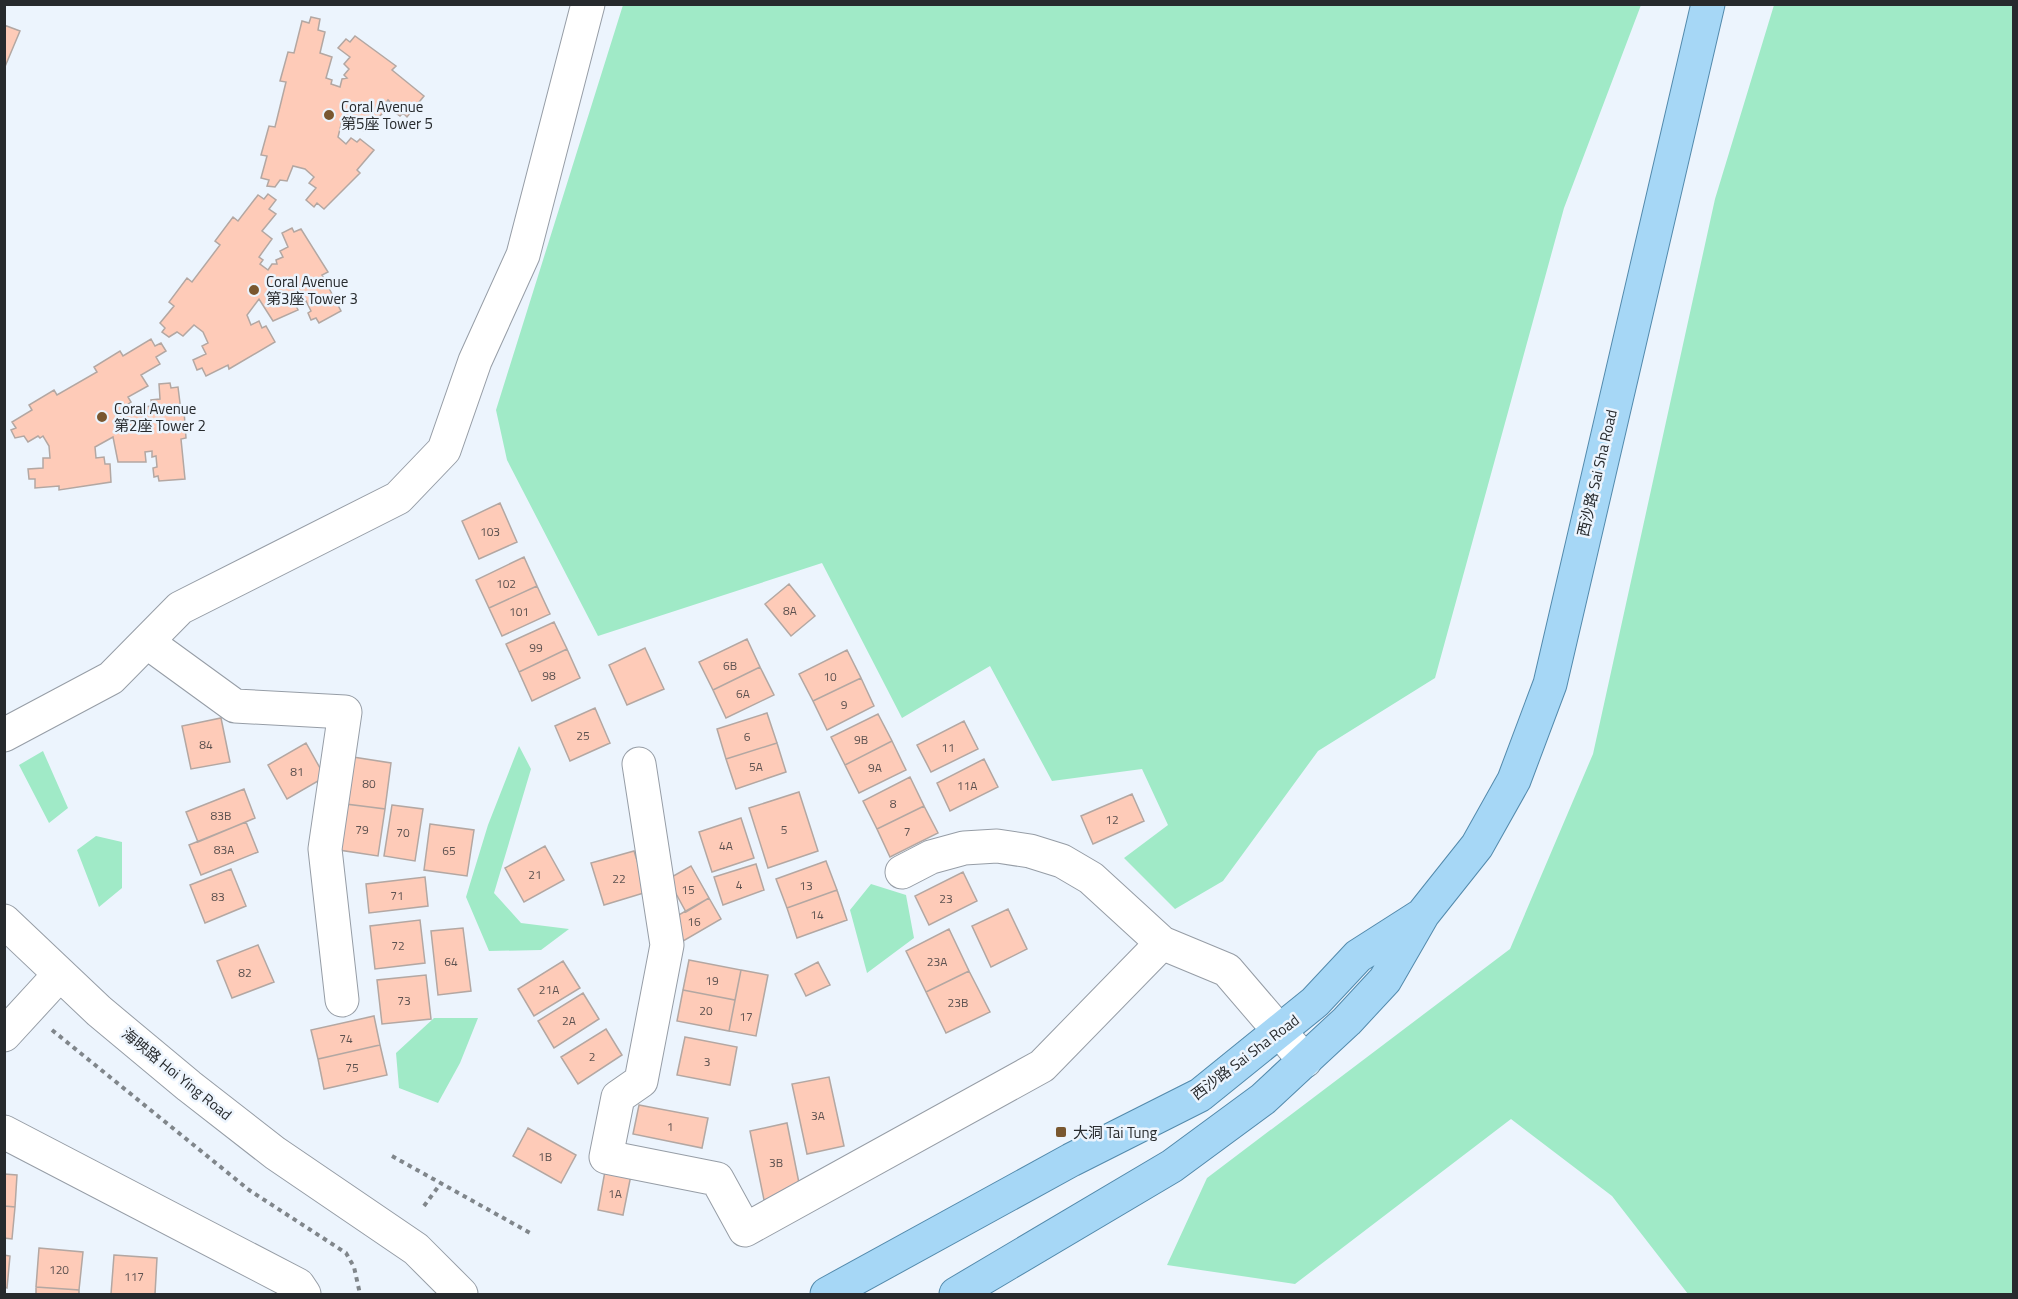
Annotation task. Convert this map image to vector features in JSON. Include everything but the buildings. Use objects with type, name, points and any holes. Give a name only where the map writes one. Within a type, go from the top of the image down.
[{"type":"main road","name":"西沙路 Sai Sha Road","points":[[956,1294],[1172,1166],[1263,1099],[1305,1061],[1385,980],[1423,914],[1477,846],[1514,780],[1550,684],[1708,4]]},
{"type":"main road","name":"西沙路 Sai Sha Road","points":[[827,1294],[1071,1160],[1200,1095],[1281,1032],[1315,1002],[1358,956],[1423,914]]},
{"type":"street","points":[[4,735],[111,678],[180,608],[398,498],[444,450],[475,361],[523,255],[588,4]]},
{"type":"street","points":[[147,642],[236,706],[345,712],[325,849],[342,1000]]},
{"type":"street","points":[[639,764],[667,945],[641,1081],[618,1097],[606,1157],[717,1179],[746,1230],[1042,1066],[1162,943]]},
{"type":"street","points":[[902,872],[931,857],[964,848],[997,846],[1030,851],[1062,861],[1091,878],[1162,943],[1227,970],[1305,1061]]},
{"type":"street","name":"海映路 Hoi Ying Road","points":[[4,921],[60,974],[189,1086],[275,1153],[416,1249],[461,1294]]},
{"type":"street","points":[[16,1022],[60,974]]},
{"type":"street","points":[[4,1132],[298,1285],[304,1294]]},
{"type":"street","name":"海映路 Hoi Ying Road","points":[[362,1213],[392,1242],[426,1285],[430,1294]]},
{"type":"path","points":[[16,1022],[249,1190],[346,1253],[354,1267],[360,1294]]},
{"type":"path","points":[[392,1156],[532,1234]]},
{"type":"path","points":[[424,1206],[441,1183]]},
{"type":"green space","points":[[623,5],[1641,5],[1564,208],[1435,678],[1318,751],[1223,881],[1175,909],[1124,858],[1168,825],[1142,769],[1052,781],[990,666],[902,718],[822,563],[598,636],[507,460],[496,410]]},
{"type":"green space","points":[[1774,5],[2013,5],[2013,1294],[1688,1294],[1612,1196],[1511,1119],[1295,1284],[1167,1265],[1207,1178],[1510,949],[1593,754],[1715,199]]},
{"type":"green space","points":[[519,746],[531,769],[494,893],[521,923],[569,929],[541,950],[489,951],[466,897],[488,825]]},
{"type":"green space","points":[[43,751],[68,808],[49,823],[19,765]]},
{"type":"green space","points":[[96,836],[122,842],[122,888],[99,907],[77,850]]},
{"type":"green space","points":[[871,884],[906,895],[914,938],[867,973],[850,910]]},
{"type":"green space","points":[[434,1018],[478,1018],[460,1063],[438,1103],[399,1088],[396,1053]]},
{"type":"place","name":"Coral Avenue 第5座 Tower 5","points":[[329,115]]},
{"type":"place","name":"Coral Avenue 第3座 Tower 3","points":[[254,290]]},
{"type":"place","name":"Coral Avenue 第2座 Tower 2","points":[[102,417]]},
{"type":"place","name":"大洞 Tai Tung","points":[[1061,1132]]}]
